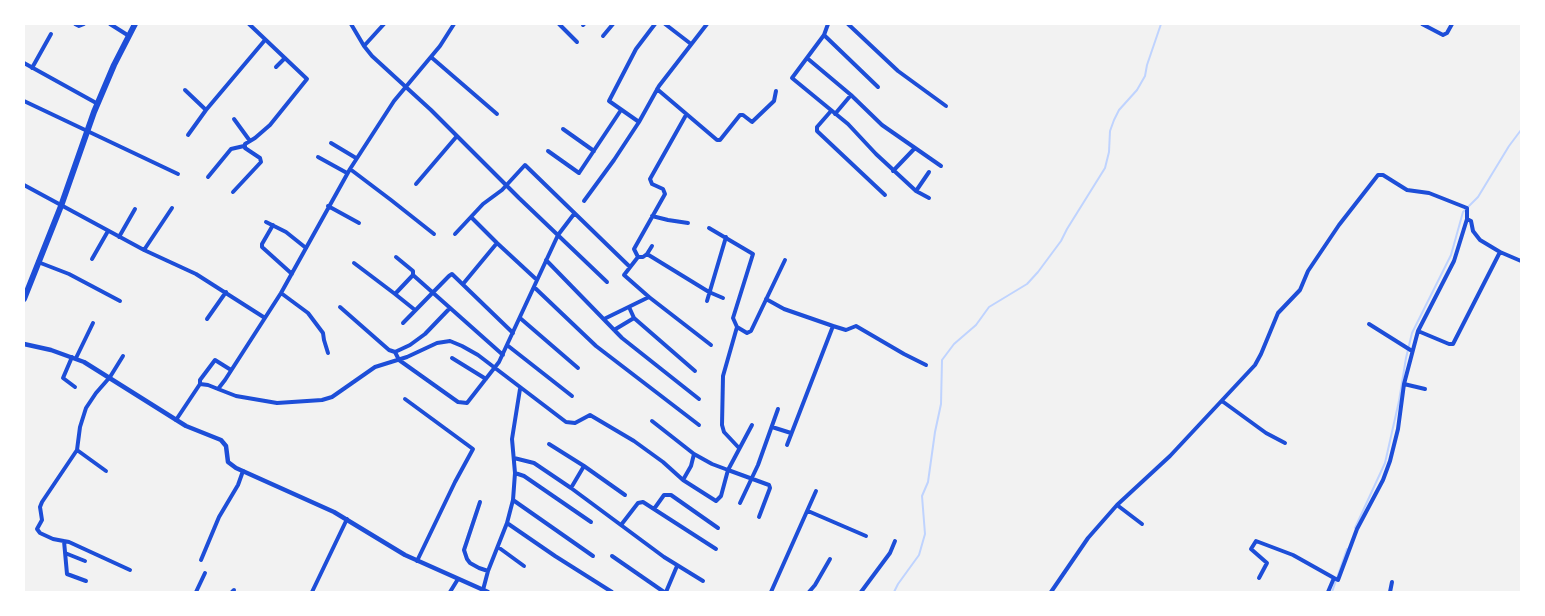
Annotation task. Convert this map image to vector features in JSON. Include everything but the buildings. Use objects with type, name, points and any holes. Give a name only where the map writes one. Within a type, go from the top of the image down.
[{"type":"highway","points":[[24,295],[61,206],[98,104],[114,65],[135,24]]},
{"type":"street","points":[[75,24],[79,26],[84,24]]},
{"type":"street","points":[[110,24],[129,36]]},
{"type":"street","points":[[208,177],[231,149],[244,146],[261,134],[307,79],[249,24]]},
{"type":"street","points":[[350,24],[372,56],[607,282]]},
{"type":"street","points":[[364,46],[384,24]]},
{"type":"street","points":[[218,389],[281,293],[356,158],[383,117],[431,57],[454,24]]},
{"type":"street","points":[[559,24],[577,42]]},
{"type":"street","points":[[604,36],[613,24]]},
{"type":"street","points":[[639,122],[609,102],[609,100],[636,49],[656,24]]},
{"type":"street","points":[[664,24],[691,44]]},
{"type":"street","points":[[584,201],[639,122],[657,89],[707,24]]},
{"type":"street","points":[[828,24],[824,35],[792,78],[848,124],[916,191],[929,198]]},
{"type":"street","points":[[848,24],[898,71],[946,106]]},
{"type":"street","points":[[1422,24],[1443,35],[1452,24]]},
{"type":"street","points":[[32,68],[51,34]]},
{"type":"street","points":[[824,35],[878,87]]},
{"type":"street","points":[[188,135],[206,110],[265,40]]},
{"type":"street","points":[[431,57],[497,114]]},
{"type":"street","points":[[276,67],[285,58]]},
{"type":"street","points":[[807,58],[851,95],[882,125],[941,166]]},
{"type":"street","points":[[24,64],[98,104]]},
{"type":"street","points":[[657,89],[715,140],[719,140],[740,116],[743,115],[752,122],[774,101],[776,91]]},
{"type":"street","points":[[185,90],[206,110]]},
{"type":"street","points":[[851,95],[817,126],[817,131],[885,194]]},
{"type":"street","points":[[24,101],[178,174]]},
{"type":"street","points":[[548,151],[579,173],[621,110]]},
{"type":"street","points":[[638,257],[634,249],[665,194],[662,189],[652,184],[650,179],[686,115]]},
{"type":"street","points":[[234,119],[250,141]]},
{"type":"street","points":[[563,129],[594,151]]},
{"type":"street","points":[[416,184],[457,136]]},
{"type":"street","points":[[331,143],[356,158]]},
{"type":"street","points":[[233,192],[261,162],[260,158],[252,154],[244,146]]},
{"type":"street","points":[[894,171],[915,148]]},
{"type":"street","points":[[318,157],[348,171],[392,200],[434,234]]},
{"type":"street","points":[[456,234],[483,204],[507,185],[525,165],[630,267]]},
{"type":"street","points":[[916,191],[929,172]]},
{"type":"street","points":[[1051,592],[1088,538],[1117,505],[1170,456],[1255,365],[1278,314],[1300,290],[1308,271],[1339,225],[1378,175],[1382,174],[1407,190],[1428,193],[1466,207],[1468,209],[1467,219],[1454,261],[1418,331],[1412,351],[1404,384],[1398,429],[1390,461],[1357,529],[1338,580],[1293,555],[1256,541],[1250,549],[1267,563],[1259,578]]},
{"type":"street","points":[[24,185],[144,250],[196,274],[265,318]]},
{"type":"street","points":[[328,206],[360,223]]},
{"type":"street","points":[[144,250],[172,208]]},
{"type":"street","points":[[119,237],[135,209]]},
{"type":"street","points":[[395,352],[399,360],[458,402],[463,404],[470,400],[503,355],[558,234],[574,214]]},
{"type":"street","points":[[652,216],[688,223]]},
{"type":"street","points":[[471,217],[537,280]]},
{"type":"street","points":[[1467,219],[1471,221],[1473,231],[1480,240],[1500,252],[1521,261]]},
{"type":"street","points":[[266,222],[286,232],[306,248]]},
{"type":"street","points":[[273,225],[262,247],[292,274]]},
{"type":"street","points":[[709,228],[753,254],[733,315],[734,322],[738,328],[747,333],[750,332],[785,260]]},
{"type":"street","points":[[92,260],[108,230]]},
{"type":"street","points":[[707,301],[726,237]]},
{"type":"street","points":[[463,284],[497,243]]},
{"type":"street","points":[[652,246],[647,254],[643,257],[638,257],[624,275],[711,345]]},
{"type":"street","points":[[1418,331],[1453,344],[1500,252]]},
{"type":"street","points":[[647,254],[709,292],[723,298]]},
{"type":"street","points":[[396,256],[413,271],[413,275],[503,355]]},
{"type":"street","points":[[546,260],[614,330],[699,399]]},
{"type":"street","points":[[38,262],[69,274],[120,301]]},
{"type":"street","points":[[354,263],[415,310]]},
{"type":"street","points":[[395,294],[413,275]]},
{"type":"street","points":[[403,322],[450,275],[454,275],[513,333]]},
{"type":"street","points":[[534,287],[596,346],[699,425]]},
{"type":"street","points":[[207,319],[226,292]]},
{"type":"street","points":[[281,293],[308,313],[323,333],[328,352]]},
{"type":"street","points":[[604,319],[649,297]]},
{"type":"street","points":[[766,299],[784,309],[846,330],[856,326],[926,365]]},
{"type":"street","points":[[340,307],[389,350],[395,352],[410,345],[425,334],[450,308]]},
{"type":"street","points":[[629,307],[634,318],[695,371]]},
{"type":"street","points":[[520,318],[578,368]]},
{"type":"street","points":[[614,330],[634,318]]},
{"type":"street","points":[[75,387],[63,378],[94,323]]},
{"type":"street","points":[[1369,324],[1412,351]]},
{"type":"street","points":[[787,445],[833,326]]},
{"type":"street","points":[[738,328],[723,376],[722,425],[724,432],[739,448]]},
{"type":"street","points":[[200,384],[208,385],[236,396],[277,403],[313,402],[332,397],[374,367],[399,360],[437,343],[450,341],[478,355],[520,389],[566,422],[575,423],[588,416],[592,417],[634,441],[663,462],[683,480],[716,500],[721,496],[728,470],[752,424]]},
{"type":"street","points":[[24,344],[74,358],[108,376],[176,420],[221,440],[226,446],[228,462],[243,471],[347,519],[417,561],[486,591],[488,571],[507,523],[513,500],[515,473],[512,439],[520,389]]},
{"type":"street","points":[[507,345],[572,396]]},
{"type":"street","points":[[123,356],[86,408],[80,427],[77,450],[40,507],[42,518],[37,530],[58,541],[64,541],[84,548],[130,570]]},
{"type":"street","points":[[452,358],[486,379]]},
{"type":"street","points":[[176,420],[200,384],[200,380],[215,360],[231,370]]},
{"type":"street","points":[[1404,384],[1425,389]]},
{"type":"street","points":[[405,399],[473,448],[454,482],[417,561]]},
{"type":"street","points":[[1222,402],[1266,433],[1285,443]]},
{"type":"street","points":[[740,503],[778,409]]},
{"type":"street","points":[[652,422],[694,454],[712,464],[769,485],[770,488],[759,516]]},
{"type":"street","points":[[772,427],[791,433]]},
{"type":"street","points":[[549,444],[625,495]]},
{"type":"street","points":[[77,450],[106,471]]},
{"type":"street","points":[[683,480],[691,466],[694,454]]},
{"type":"street","points":[[514,458],[534,463],[676,566],[703,581]]},
{"type":"street","points":[[571,488],[584,466]]},
{"type":"street","points":[[201,560],[219,517],[238,485],[243,471]]},
{"type":"street","points":[[515,473],[524,476],[590,522]]},
{"type":"street","points":[[771,592],[816,491]]},
{"type":"street","points":[[654,509],[664,495],[671,495],[718,528]]},
{"type":"street","points":[[513,500],[593,556]]},
{"type":"street","points":[[621,525],[641,501],[716,549]]},
{"type":"street","points":[[480,502],[464,550],[470,563],[488,571]]},
{"type":"street","points":[[1117,505],[1142,524]]},
{"type":"street","points":[[808,511],[866,536]]},
{"type":"street","points":[[312,592],[347,519]]},
{"type":"street","points":[[507,523],[612,592]]},
{"type":"street","points":[[64,541],[67,574],[86,581]]},
{"type":"street","points":[[861,592],[890,553],[895,541]]},
{"type":"street","points":[[498,547],[524,566]]},
{"type":"street","points":[[65,553],[86,561]]},
{"type":"street","points":[[612,556],[665,592],[676,566]]},
{"type":"street","points":[[809,592],[830,559]]},
{"type":"street","points":[[196,592],[205,574]]},
{"type":"street","points":[[1328,592],[1334,578]]},
{"type":"street","points":[[450,592],[458,579]]},
{"type":"street","points":[[1390,592],[1392,582]]},
{"type":"waterway","points":[[894,592],[919,555],[925,534],[922,496],[928,482],[941,404],[942,360],[954,344],[976,325],[989,307],[1027,284],[1061,241],[1105,168],[1109,152],[1110,131],[1114,120],[1119,110],[1137,90],[1145,76],[1161,24]]},
{"type":"waterway","points":[[1355,528],[1385,463],[1412,333],[1451,255],[1463,212],[1478,197],[1521,130]]},
{"type":"waterway","points":[[1332,592],[1347,549]]}]
